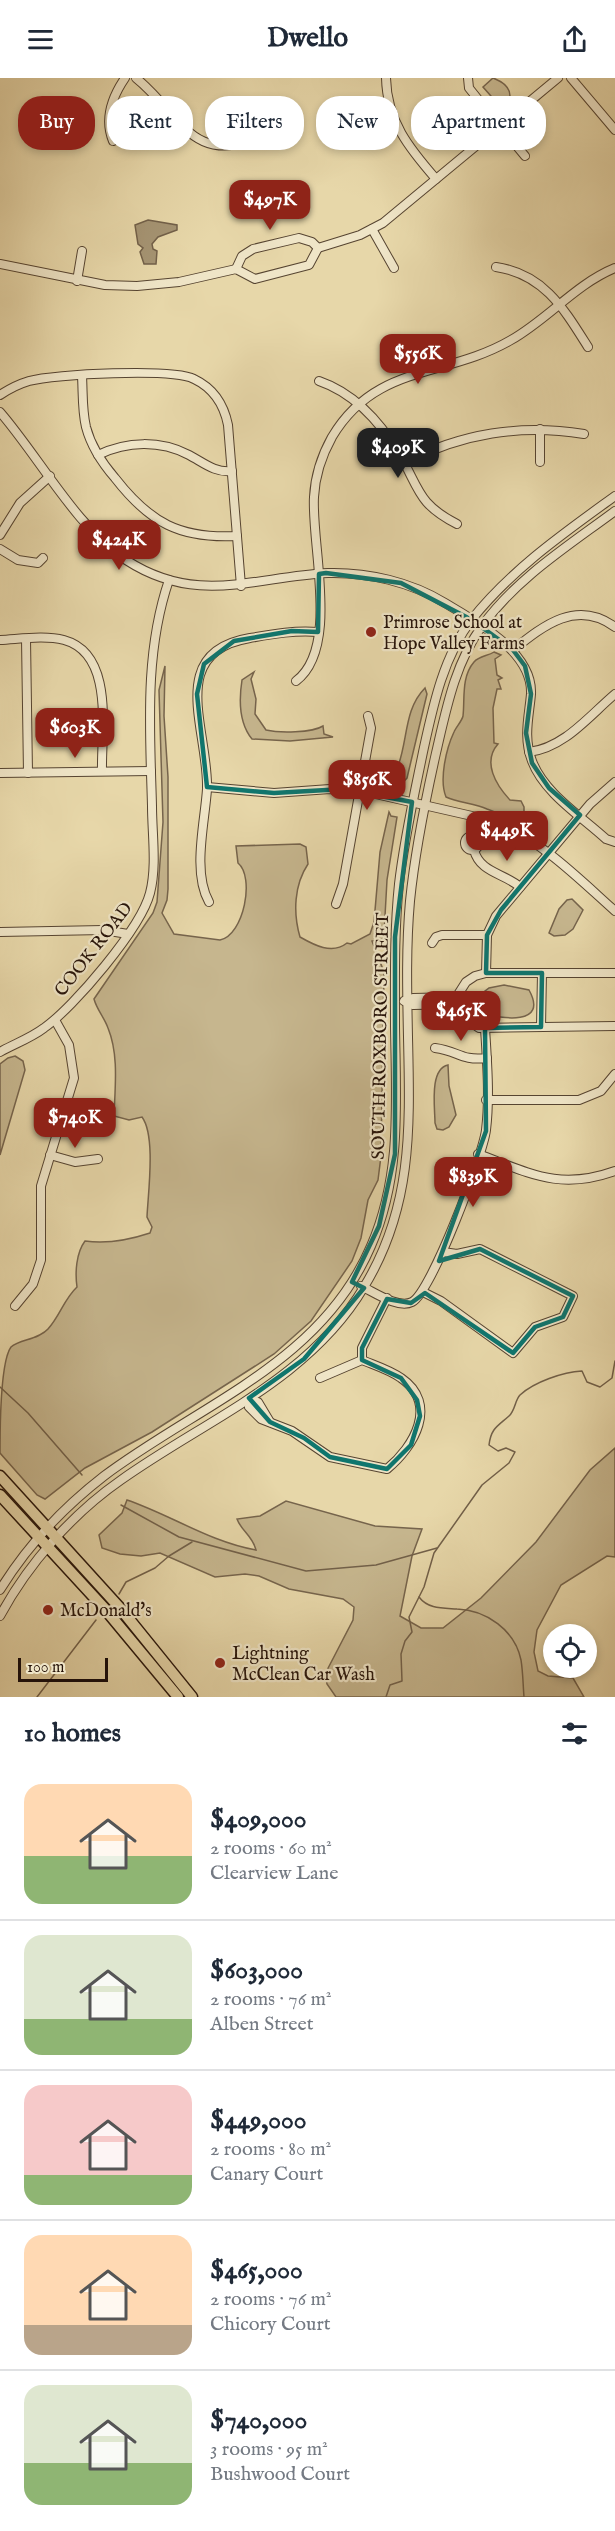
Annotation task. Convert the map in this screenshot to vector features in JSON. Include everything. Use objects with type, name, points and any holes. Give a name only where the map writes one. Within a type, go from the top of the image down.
[{"type":"main road","points":[[0,1476],[47,1528],[53,1543],[178,1697]]},
{"type":"main road","points":[[0,1495],[39,1537],[53,1543],[156,1650],[192,1697]]},
{"type":"street","points":[[116,96],[125,78]]},
{"type":"street","points":[[136,78],[156,95],[186,132],[205,142]]},
{"type":"street","points":[[386,78],[390,110],[399,134],[436,179]]},
{"type":"street","points":[[468,78],[469,88],[476,96]]},
{"type":"street","points":[[536,96],[558,78]]},
{"type":"street","points":[[571,78],[615,130]]},
{"type":"street","points":[[0,264],[105,285],[137,286],[179,282],[236,269],[255,279],[300,269],[313,260],[318,248],[372,229],[397,213],[471,150]]},
{"type":"street","points":[[520,150],[525,156]]},
{"type":"street","points":[[372,229],[394,268]]},
{"type":"street","points":[[236,269],[242,256],[253,249],[299,238],[312,242],[318,248]]},
{"type":"street","points":[[77,280],[82,251]]},
{"type":"street","points":[[496,267],[528,276],[542,285],[561,304],[588,347]]},
{"type":"street","points":[[296,681],[303,675],[311,661],[318,633],[319,574],[314,509],[316,480],[332,438],[359,405],[397,379],[462,361],[510,341],[589,282],[615,268]]},
{"type":"street","points":[[0,395],[30,381],[82,376],[168,372],[196,379],[211,391],[226,415],[240,586]]},
{"type":"street","points":[[82,376],[86,427],[98,455],[131,498],[163,524],[200,536],[237,536]]},
{"type":"street","points":[[319,381],[349,395],[359,405],[391,441],[424,501],[435,512],[457,524]]},
{"type":"street","points":[[0,412],[90,527],[113,550],[139,567],[169,580],[208,587],[240,586],[319,574],[361,574],[401,583],[436,598],[472,620],[513,650],[525,666],[531,684],[526,733],[529,752],[544,782],[606,839],[615,842]]},
{"type":"street","points":[[404,463],[439,446],[471,436],[505,430],[540,429],[584,434]]},
{"type":"street","points":[[540,429],[540,462]]},
{"type":"street","points":[[98,455],[129,445],[152,444],[186,453],[216,470],[232,471]]},
{"type":"street","points":[[0,535],[20,502],[50,476]]},
{"type":"street","name":"SOUTH ROXBORO STREET","points":[[0,1590],[47,1528],[104,1476],[284,1359],[326,1319],[352,1282],[379,1226],[392,1180],[397,1131],[396,910],[412,802],[442,679],[456,646],[472,620],[519,568],[615,496]]},
{"type":"street","name":"SOUTH ROXBORO STREET","points":[[0,1616],[21,1581],[86,1508],[121,1480],[251,1400],[304,1359],[329,1334],[364,1288],[390,1234],[406,1171],[409,1137],[410,899],[425,804],[456,677],[481,627],[526,577],[615,511]]},
{"type":"street","points":[[0,549],[28,563],[38,563],[43,558]]},
{"type":"street","name":"COOK ROAD","points":[[0,1052],[55,1020],[128,934],[144,909],[151,890],[151,669],[159,612],[169,580]]},
{"type":"street","points":[[513,650],[547,624],[563,616],[592,616],[615,627]]},
{"type":"street","points":[[209,902],[202,883],[201,840],[207,788],[196,694],[198,677],[204,664],[216,650],[234,641],[292,631],[318,633]]},
{"type":"street","points":[[26,639],[28,773]]},
{"type":"street","points":[[0,640],[66,641],[81,648],[92,661],[101,686],[102,771]]},
{"type":"street","points":[[529,752],[546,749],[561,741],[615,694]]},
{"type":"street","points":[[336,904],[343,884],[358,790],[371,728],[368,716]]},
{"type":"street","points":[[0,773],[151,771]]},
{"type":"street","points":[[486,973],[487,935],[496,916],[580,815],[615,782]]},
{"type":"street","points":[[207,788],[274,794],[330,789],[358,790],[494,821],[527,836],[549,852],[615,911]]},
{"type":"street","points":[[474,850],[476,859],[484,867],[504,874],[520,887]]},
{"type":"street","points":[[0,932],[104,930],[128,934]]},
{"type":"street","points":[[432,943],[436,937],[442,935],[487,935]]},
{"type":"street","points":[[615,973],[486,973],[466,982],[458,1001],[468,1023],[485,1028],[615,1026]]},
{"type":"street","points":[[541,1027],[542,974]]},
{"type":"street","points":[[395,1002],[408,1001],[413,998],[458,1001]]},
{"type":"street","points":[[15,1306],[33,1284],[41,1260],[41,1186],[74,1078],[69,1045],[55,1020]]},
{"type":"street","points":[[352,1282],[402,1304],[411,1303],[423,1292],[443,1252],[486,1131],[485,1028]]},
{"type":"street","points":[[435,1048],[452,1051],[466,1059],[487,1058]]},
{"type":"street","points":[[486,1100],[579,1100],[601,1091],[615,1074]]},
{"type":"street","points":[[478,1154],[549,1180],[590,1179],[615,1171]]},
{"type":"street","points":[[50,1155],[75,1162],[98,1159]]},
{"type":"street","points":[[423,1292],[441,1301],[513,1353],[535,1326],[562,1317],[573,1296],[480,1249],[458,1254],[443,1252]]},
{"type":"street","points":[[362,1360],[362,1348],[387,1298]]},
{"type":"street","points":[[251,1400],[258,1402],[270,1422],[298,1434],[330,1456],[387,1469],[401,1458],[418,1430],[417,1400],[401,1378],[362,1360],[320,1378]]},
{"type":"highlighted area","points":[[326,573],[401,583],[472,620],[513,650],[525,666],[531,694],[526,733],[532,763],[549,788],[580,815],[501,910],[487,935],[486,973],[542,973],[541,1027],[485,1028],[486,1131],[439,1261],[480,1249],[573,1296],[563,1317],[535,1327],[513,1353],[425,1293],[411,1303],[387,1299],[362,1348],[362,1360],[401,1378],[417,1400],[420,1416],[411,1445],[387,1469],[330,1457],[304,1438],[270,1422],[249,1398],[304,1359],[364,1288],[352,1282],[379,1226],[395,1154],[395,937],[412,802],[344,789],[274,793],[207,787],[197,694],[204,664],[234,641],[292,631],[318,632],[319,574]]},
{"type":"shaded area","points":[[493,78],[505,84],[510,96],[491,96],[483,87]]},
{"type":"shaded area","points":[[148,220],[177,225],[177,230],[158,237],[152,244],[153,249],[157,251],[156,264],[144,264],[140,252],[143,248],[138,244],[135,225]]},
{"type":"shaded area","points":[[494,652],[501,655],[495,659],[497,675],[502,678],[498,680],[501,689],[497,689],[493,708],[494,743],[498,744],[493,751],[491,766],[500,787],[510,800],[521,801],[524,807],[524,818],[544,831],[543,837],[494,812],[446,797],[444,790],[443,773],[446,756],[454,732],[463,716],[467,674],[476,660]]},
{"type":"shaded area","points":[[165,666],[168,889],[162,913],[174,934],[220,940],[228,936],[235,928],[241,917],[246,892],[246,880],[238,863],[236,846],[300,844],[306,847],[308,864],[303,872],[296,899],[296,918],[300,937],[323,948],[351,944],[370,934],[374,922],[380,852],[389,812],[391,816],[397,817],[387,880],[383,939],[372,941],[384,972],[381,1156],[378,1180],[368,1200],[361,1238],[352,1261],[311,1321],[274,1354],[152,1432],[85,1468],[45,1499],[37,1495],[0,1453],[1,1397],[7,1355],[15,1344],[44,1333],[52,1324],[77,1287],[77,1263],[85,1241],[110,1242],[126,1239],[150,1233],[152,1227],[147,1217],[149,1137],[142,1117],[129,1120],[114,1116],[116,1071],[114,1049],[105,1020],[94,999],[153,913],[157,902],[163,822],[159,690]]},
{"type":"shaded area","points":[[254,672],[251,679],[256,699],[255,714],[266,730],[295,732],[323,726],[324,734],[333,737],[290,741],[252,739],[242,718],[240,695],[242,680]]},
{"type":"shaded area","points":[[425,688],[427,694],[407,778],[398,787],[393,767],[398,766],[413,705]]},
{"type":"shaded area","points":[[572,899],[583,910],[573,929],[565,935],[554,936],[549,933],[559,909],[567,900]]},
{"type":"shaded area","points":[[504,985],[529,990],[534,1002],[533,1010],[528,1015],[510,1018],[482,1013],[479,1006],[480,995],[489,988]]},
{"type":"shaded area","points":[[15,1056],[23,1061],[25,1070],[0,1155],[0,1064]]},
{"type":"shaded area","points":[[448,1065],[449,1086],[456,1115],[449,1127],[443,1130],[437,1129],[435,1123],[434,1090],[438,1074]]},
{"type":"shaded area","points":[[615,1448],[615,1557],[607,1556],[561,1585],[537,1630],[534,1652],[538,1671],[543,1674],[543,1678],[573,1678],[584,1697],[336,1697],[327,1684],[325,1674],[353,1620],[354,1607],[343,1599],[289,1589],[259,1576],[245,1574],[215,1577],[160,1553],[141,1556],[120,1554],[102,1548],[99,1535],[122,1513],[127,1500],[207,1535],[256,1550],[237,1519],[260,1516],[286,1501],[375,1526],[422,1529],[412,1556],[400,1616],[421,1628],[443,1628],[481,1598],[536,1542],[590,1470]]},
{"type":"waterway","points":[[386,1697],[390,1685],[402,1681],[401,1654],[405,1641],[412,1632],[409,1617],[424,1587],[434,1553],[482,1485],[509,1463],[515,1452],[506,1448],[498,1451],[489,1445],[493,1431],[511,1414],[520,1395],[526,1390],[558,1376],[582,1371],[587,1382],[600,1387],[612,1378],[615,1361]]},
{"type":"waterway","points":[[0,1387],[28,1413],[82,1475]]},
{"type":"waterway","points":[[121,1505],[179,1537],[306,1571],[376,1565],[437,1548]]},
{"type":"waterway","points":[[119,1594],[126,1582],[155,1568],[192,1542]]},
{"type":"waterway","points":[[419,1597],[427,1604],[436,1607],[478,1613],[506,1631],[518,1649],[524,1697]]},
{"type":"waterway","points":[[37,1697],[96,1620]]},
{"type":"place","name":"Primrose School at Hope Valley Farms","points":[[371,632]]},
{"type":"place","name":"McDonald's","points":[[48,1610]]},
{"type":"place","name":"Lightning McClean Car Wash","points":[[220,1663]]}]
